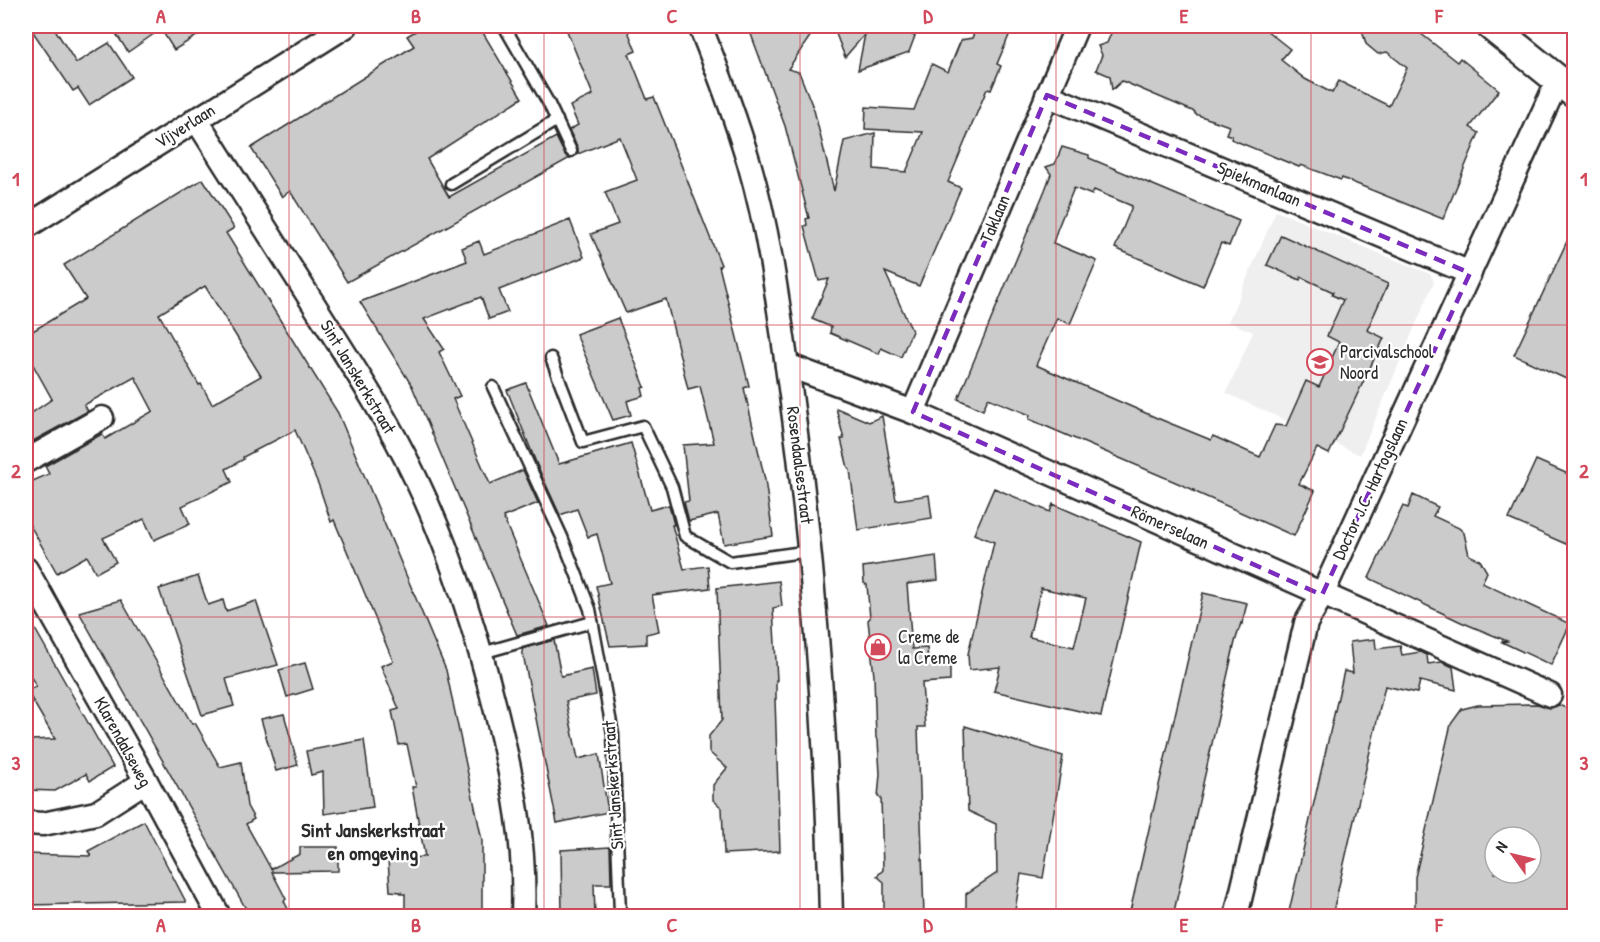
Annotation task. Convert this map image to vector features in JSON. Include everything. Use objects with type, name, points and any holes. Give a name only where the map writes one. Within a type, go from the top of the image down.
[{"type":"street","name":"Vijverlaan","points":[[26,227],[346,26]]},
{"type":"street","name":"Rosendaalsestraat","points":[[700,26],[749,164],[775,286],[787,365],[810,551],[828,787],[831,916]]},
{"type":"street","name":"Taklaan","points":[[913,412],[1077,26]]},
{"type":"street","points":[[1491,26],[1566,87]]},
{"type":"street","name":"Doctor J.C. Hartogslaan","points":[[1236,916],[1306,623],[1322,595],[1470,273],[1566,87]]},
{"type":"street","name":"Spiekmanlaan","points":[[1047,95],[1470,273]]},
{"type":"street","name":"Sint Janskerkstraat","points":[[196,119],[377,404],[416,480],[443,544],[482,653],[519,812],[525,879],[523,916]]},
{"type":"street","name":"Römerselaan","points":[[787,365],[913,412],[1550,695]]},
{"type":"street","points":[[26,461],[102,418]]},
{"type":"street","name":"Klarendalseweg","points":[[26,569],[219,916]]},
{"type":"street","points":[[26,823],[43,824],[96,813],[146,782]]},
{"type":"lane","points":[[504,26],[548,102],[571,151]]},
{"type":"lane","points":[[451,184],[557,120]]},
{"type":"lane","points":[[551,358],[583,442],[643,426],[672,488],[685,536],[730,562],[810,551]]},
{"type":"lane","name":"Sint Janskerkstraat","points":[[493,387],[562,537],[590,609],[613,734],[620,914]]},
{"type":"lane","points":[[482,653],[592,622]]},
{"type":"highlighted area","points":[[1047,95],[1470,273],[1322,595],[913,412]]},
{"type":"shaded area","name":"Parcivalschool Noord","points":[[1276,211],[1430,274],[1434,282],[1360,455],[1226,393],[1253,332],[1228,322]]},
{"type":"building","points":[[29,26],[53,26],[76,63],[109,43],[132,77],[89,105],[78,88],[73,91]]},
{"type":"building","points":[[111,26],[213,26],[174,50],[161,29],[128,52]]},
{"type":"building","points":[[424,26],[479,26],[522,98],[427,159],[449,197],[556,137],[565,155],[570,158],[347,282],[290,191],[282,197],[251,148],[414,46],[407,36]]},
{"type":"building","points":[[565,26],[626,26],[636,51],[629,54],[647,99],[654,97],[721,265],[719,266],[749,386],[744,388],[765,480],[773,536],[724,544],[718,514],[689,521],[684,502],[689,501],[683,445],[714,443],[700,386],[688,389],[666,299],[626,313],[591,234],[618,224],[605,192],[637,180],[620,137],[578,154],[578,148],[569,130],[578,125],[570,106],[593,95]]},
{"type":"building","points":[[748,26],[817,26],[788,69],[799,72],[814,110],[834,191],[844,141],[875,133],[874,169],[906,172],[923,132],[865,129],[866,107],[914,110],[932,64],[948,72],[961,40],[972,38],[977,26],[1013,26],[997,64],[1001,66],[991,90],[987,89],[948,182],[961,188],[919,286],[885,272],[912,331],[901,357],[881,348],[879,354],[830,333],[831,327],[812,319],[829,279],[819,281],[804,226],[807,225],[806,219],[809,218],[785,126]]},
{"type":"building","points":[[833,26],[890,26],[915,36],[909,52],[858,70],[865,34],[845,57]]},
{"type":"building","points":[[1114,26],[1261,26],[1290,49],[1281,60],[1305,79],[1332,93],[1339,81],[1389,106],[1407,68],[1387,52],[1378,54],[1366,44],[1361,26],[1411,26],[1457,62],[1460,58],[1499,90],[1470,127],[1479,133],[1443,219],[1342,178],[1341,180],[1301,165],[1299,167],[1231,139],[1232,136],[1226,134],[1229,126],[1195,114],[1195,112],[1122,81],[1112,90],[1110,76],[1096,70],[1102,55],[1098,46],[1107,43]]},
{"type":"building","points":[[1062,147],[1089,155],[1089,158],[1239,221],[1229,246],[1221,243],[1203,286],[1115,248],[1132,206],[1094,190],[1092,195],[1074,188],[1053,243],[1097,261],[1070,324],[1057,318],[1036,365],[1157,418],[1211,440],[1213,436],[1260,457],[1275,425],[1286,426],[1306,381],[1319,387],[1339,342],[1327,336],[1343,300],[1332,295],[1333,292],[1301,277],[1300,280],[1267,265],[1281,235],[1388,284],[1367,330],[1384,338],[1329,454],[1317,448],[1299,484],[1315,491],[1294,536],[1029,419],[1030,415],[988,398],[983,410],[958,399],[1045,190],[1051,174],[1046,167],[1055,164]]},
{"type":"building","points":[[203,179],[234,228],[226,233],[338,413],[446,670],[482,840],[482,916],[442,916],[442,913],[405,914],[405,894],[390,891],[388,859],[425,857],[412,787],[416,787],[407,744],[399,745],[392,711],[399,709],[381,666],[393,661],[334,520],[331,522],[319,486],[295,430],[243,457],[244,459],[226,469],[232,482],[182,506],[190,524],[154,540],[144,519],[103,538],[116,562],[96,573],[87,556],[57,573],[26,518],[26,484],[49,474],[45,466],[102,434],[105,439],[153,411],[135,377],[84,405],[88,411],[33,441],[32,439],[26,442],[26,417],[52,399],[26,352],[26,335],[86,299],[64,265]],"holes":[[[205,286],[261,376],[212,404],[159,314]]]},
{"type":"building","points":[[570,220],[584,257],[499,290],[508,312],[489,319],[481,297],[424,319],[444,349],[439,352],[460,396],[453,399],[490,484],[523,470],[538,503],[503,517],[549,626],[517,635],[412,386],[360,302],[467,261],[462,248],[479,241],[484,254]]},
{"type":"building","points":[[1575,224],[1575,383],[1514,355]]},
{"type":"building","points":[[618,318],[645,387],[642,388],[644,396],[627,401],[631,415],[613,420],[576,334]]},
{"type":"building","points":[[526,383],[559,464],[631,443],[650,510],[669,505],[684,569],[708,566],[710,588],[652,595],[659,631],[646,634],[646,644],[610,646],[596,586],[610,583],[597,534],[588,537],[577,509],[560,515],[507,390]]},
{"type":"building","points":[[836,408],[869,422],[882,416],[896,500],[929,495],[932,518],[858,530],[850,470],[841,439],[844,439]]},
{"type":"building","points":[[1536,460],[1575,477],[1575,548],[1509,519]]},
{"type":"building","points":[[994,488],[1050,512],[1053,504],[1141,542],[1101,716],[994,691],[1000,667],[969,670],[968,654],[994,542],[974,534]],"holes":[[[1041,588],[1086,598],[1074,647],[1029,637]]]},
{"type":"building","points":[[1413,495],[1438,507],[1433,516],[1459,528],[1464,533],[1469,555],[1480,560],[1487,572],[1482,583],[1570,624],[1551,665],[1502,642],[1507,641],[1461,622],[1369,578],[1403,506],[1408,508]]},
{"type":"building","points":[[936,556],[938,580],[907,584],[912,649],[927,648],[928,660],[950,659],[950,681],[922,683],[925,727],[918,727],[924,916],[884,916],[884,882],[877,876],[883,870],[881,798],[878,797],[880,774],[868,620],[870,618],[863,567]]},
{"type":"building","points":[[198,576],[208,605],[223,600],[226,611],[256,601],[278,665],[226,679],[234,706],[202,715],[159,589]]},
{"type":"building","points":[[779,581],[782,606],[773,608],[777,680],[775,699],[780,851],[724,854],[722,808],[713,800],[713,785],[727,768],[709,752],[709,736],[722,720],[717,588]]},
{"type":"building","points":[[1203,593],[1247,603],[1235,642],[1173,916],[1129,916]]},
{"type":"building","points":[[121,600],[192,724],[195,723],[220,767],[241,762],[247,806],[254,819],[246,824],[271,869],[300,854],[300,847],[338,847],[338,871],[272,872],[286,899],[284,901],[288,909],[275,916],[250,916],[79,612]]},
{"type":"building","points":[[26,613],[113,767],[90,781],[86,774],[55,791],[26,790],[26,761],[30,761],[31,740],[55,739],[27,691],[36,686],[26,668]]},
{"type":"building","points":[[1375,639],[1376,649],[1400,646],[1402,655],[1421,652],[1427,655],[1428,664],[1442,662],[1453,667],[1456,690],[1420,681],[1417,693],[1385,686],[1332,916],[1288,916],[1344,671],[1353,673],[1350,642]]},
{"type":"building","points":[[554,640],[561,676],[592,669],[596,695],[566,701],[578,759],[599,754],[608,812],[557,823],[522,649]]},
{"type":"building","points":[[305,663],[313,689],[287,697],[279,670]]},
{"type":"building","points":[[1537,704],[1551,708],[1559,705],[1575,712],[1575,916],[1415,916],[1415,877],[1451,724],[1462,709],[1478,705]]},
{"type":"building","points":[[284,714],[298,765],[276,771],[261,719]]},
{"type":"building","points":[[965,726],[1063,756],[1043,878],[1021,874],[1014,916],[966,916],[966,894],[997,873],[996,824],[968,811]]},
{"type":"building","points":[[364,740],[373,807],[324,814],[323,772],[311,775],[306,751]]},
{"type":"building","points":[[144,821],[186,902],[26,905],[26,854],[91,856],[88,851]]},
{"type":"building","points":[[610,847],[611,884],[594,884],[595,916],[562,916],[561,850]]},
{"type":"place","name":"Parcivalschool Noord","points":[[1320,362]]},
{"type":"place","name":"Creme de la Creme","points":[[878,647]]},
{"type":"district","name":"Sint Janskerkstraat en omgeving","points":[[373,842]]}]
